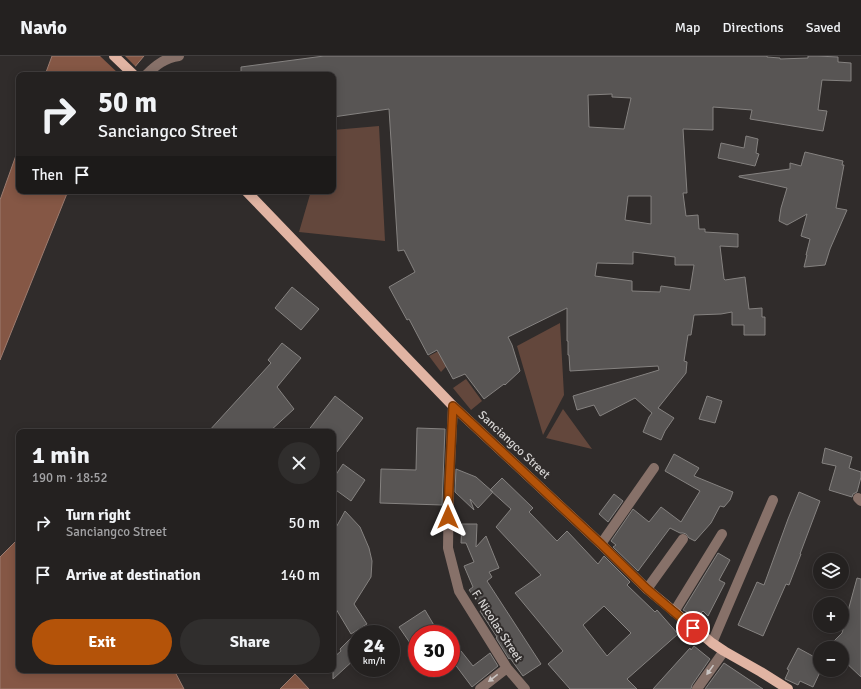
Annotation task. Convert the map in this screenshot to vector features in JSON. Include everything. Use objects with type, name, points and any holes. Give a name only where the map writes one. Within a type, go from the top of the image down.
[{"type":"main road","points":[[114,56],[131,72]]},
{"type":"main road","name":"Sanciangco Street","points":[[249,194],[453,406],[647,589],[712,643],[788,689]]},
{"type":"street","points":[[149,72],[166,59],[179,56]]},
{"type":"street","name":"F. Nicolas Street","points":[[453,406],[448,548],[458,591],[507,668],[525,689]]},
{"type":"street","points":[[601,544],[654,468]]},
{"type":"street","points":[[712,643],[773,500]]},
{"type":"street","points":[[674,612],[722,534]]},
{"type":"street","points":[[647,589],[683,539]]},
{"type":"street","points":[[697,689],[724,651]]},
{"type":"street","points":[[480,689],[507,668]]},
{"type":"shaded area","points":[[52,56],[144,56],[131,72],[46,72]]},
{"type":"shaded area","points":[[379,126],[385,241],[299,232],[310,194],[336,194],[336,130]]},
{"type":"shaded area","points":[[16,155],[16,194],[67,194],[0,360],[0,200]]},
{"type":"shaded area","points":[[560,323],[564,395],[543,435],[517,346]]},
{"type":"shaded area","points":[[454,343],[459,353],[441,372],[429,356]]},
{"type":"shaded area","points":[[466,379],[482,401],[471,410],[453,388]]},
{"type":"shaded area","points":[[563,409],[592,449],[546,438]]},
{"type":"shaded area","points":[[16,541],[16,673],[176,673],[184,689],[0,689],[0,557]]},
{"type":"shaded area","points":[[295,674],[309,689],[280,689]]},
{"type":"pier","points":[[100,56],[125,56],[137,68],[134,72],[117,72]]},
{"type":"building","points":[[324,56],[767,56],[780,59],[808,58],[808,56],[817,56],[838,57],[838,62],[851,63],[851,81],[822,80],[818,110],[827,111],[823,131],[750,119],[752,110],[713,107],[713,130],[683,129],[687,193],[683,193],[686,216],[698,215],[699,229],[705,229],[705,232],[738,234],[738,247],[720,246],[724,279],[745,277],[749,309],[762,308],[762,317],[765,317],[765,335],[744,335],[744,325],[732,325],[732,312],[694,315],[691,335],[688,335],[684,361],[687,362],[686,373],[658,408],[674,418],[661,440],[643,432],[652,413],[635,398],[600,416],[594,405],[577,410],[573,396],[659,370],[658,366],[570,371],[567,341],[567,308],[508,337],[520,371],[505,385],[504,384],[484,399],[465,374],[453,379],[437,350],[428,355],[409,319],[407,320],[389,287],[415,272],[404,250],[398,251],[389,109],[336,117],[336,72],[241,72],[241,67]],"holes":[[[612,94],[612,97],[631,98],[624,129],[589,127],[588,95]],[[628,196],[651,196],[651,224],[625,220]],[[633,252],[675,257],[675,265],[694,265],[690,290],[661,286],[660,292],[632,291],[632,281],[595,276],[597,263],[633,264]]]},
{"type":"building","points":[[746,136],[758,139],[756,153],[759,154],[755,166],[718,158],[721,143],[744,148]]},
{"type":"building","points":[[805,152],[843,161],[842,165],[844,165],[836,208],[847,210],[830,249],[825,265],[804,267],[810,239],[801,236],[807,214],[787,225],[779,221],[787,188],[739,176],[790,169],[790,163],[801,166]]},
{"type":"building","points":[[292,287],[319,309],[301,330],[275,308]]},
{"type":"building","points":[[282,343],[301,358],[277,387],[294,409],[272,429],[211,429],[271,363],[268,360]]},
{"type":"building","points":[[335,396],[363,418],[336,453],[336,429],[309,429]]},
{"type":"building","points":[[707,396],[722,401],[715,423],[699,419]]},
{"type":"building","points":[[417,428],[445,429],[442,505],[380,503],[381,469],[416,470]]},
{"type":"building","points":[[825,448],[852,457],[849,468],[861,472],[857,492],[853,494],[852,497],[829,490],[836,466],[822,463]]},
{"type":"building","points":[[674,454],[699,468],[694,476],[733,492],[730,500],[724,507],[720,506],[711,523],[695,541],[689,538],[686,534],[670,528],[638,571],[613,547],[616,545],[611,541],[633,509],[649,522],[661,507],[681,522],[700,491],[665,471]]},
{"type":"building","points":[[343,464],[365,480],[351,501],[336,490],[336,474]]},
{"type":"building","points":[[456,469],[476,477],[493,492],[478,508],[470,499],[474,510],[455,492]]},
{"type":"building","points":[[502,478],[533,508],[529,512],[557,541],[567,531],[598,564],[604,556],[630,582],[627,585],[655,612],[657,610],[678,634],[627,679],[637,689],[570,689],[548,664],[563,651],[515,593],[541,575],[496,527],[511,509],[490,490]],"holes":[[[604,606],[631,633],[607,656],[583,625]]]},
{"type":"building","points":[[799,492],[820,501],[789,585],[786,584],[763,636],[738,625],[757,582],[764,585]]},
{"type":"building","points":[[614,494],[623,501],[608,522],[599,514]]},
{"type":"building","points":[[345,511],[360,527],[369,548],[372,561],[371,577],[354,604],[367,624],[348,625],[348,629],[336,609],[336,528]]},
{"type":"building","points":[[462,524],[477,524],[476,547],[486,536],[499,568],[489,572],[492,577],[487,581],[541,664],[523,676],[510,658],[509,659],[480,611],[483,609],[469,590],[473,587],[464,566],[474,562],[466,543],[461,543]]},
{"type":"building","points":[[718,553],[730,560],[719,580],[725,583],[708,616],[703,611],[697,617],[683,610]]},
{"type":"building","points":[[857,578],[861,579],[861,677],[849,666],[849,641],[834,641],[842,633],[849,633],[849,607]]},
{"type":"building","points":[[425,610],[434,625],[408,625],[408,640],[400,626]]},
{"type":"building","points":[[348,641],[348,665],[333,679],[333,673],[336,673],[336,655],[341,651],[340,649]]},
{"type":"building","points":[[694,646],[710,659],[692,685],[691,689],[653,689],[690,648],[691,650]]},
{"type":"building","points":[[798,648],[813,656],[813,677],[818,677],[813,687],[800,681],[798,685],[785,679],[789,670],[787,669]]},
{"type":"building","points":[[461,651],[473,666],[490,653],[498,666],[472,687],[460,671]]},
{"type":"building","points":[[724,663],[763,689],[705,689]]},
{"type":"route","points":[[448,517],[453,406],[647,589],[693,628]]}]
